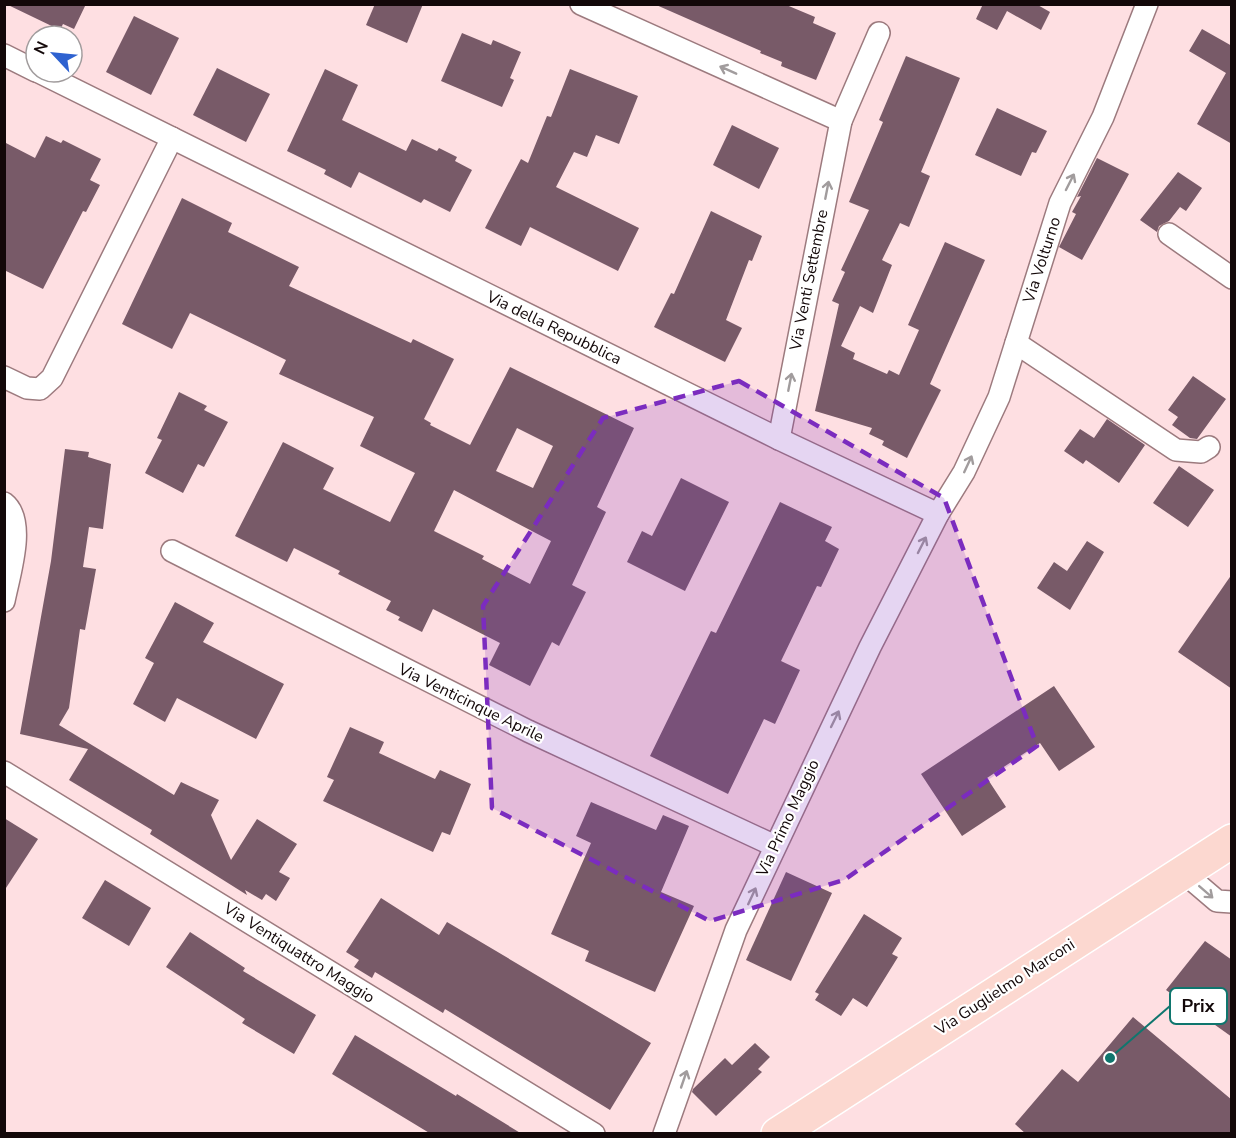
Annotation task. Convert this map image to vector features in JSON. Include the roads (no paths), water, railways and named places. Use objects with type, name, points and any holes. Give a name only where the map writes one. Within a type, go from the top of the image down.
[{"type":"main road","name":"Via Guglielmo Marconi","points":[[778,1134],[1232,841]]},
{"type":"street","points":[[581,4],[841,121]]},
{"type":"street","name":"Via Volturno","points":[[938,514],[969,461],[999,397],[1060,203],[1103,117],[1147,4]]},
{"type":"street","name":"Via Venti Settembre","points":[[779,440],[841,121],[879,33]]},
{"type":"street","name":"Via della Repubblica","points":[[4,55],[24,65]]},
{"type":"street","name":"Via della Repubblica","points":[[63,84],[779,440],[938,514]]},
{"type":"street","points":[[4,378],[27,388],[40,389],[52,378],[172,138]]},
{"type":"street","points":[[1169,234],[1232,278]]},
{"type":"street","points":[[1016,343],[1176,450],[1201,452],[1209,447]]},
{"type":"street","points":[[4,503],[13,510],[17,525],[4,601]]},
{"type":"street","name":"Via Primo Maggio","points":[[664,1134],[725,959],[775,846],[870,647],[938,514]]},
{"type":"street","name":"Via Venticinque Aprile","points":[[172,551],[528,731],[775,846]]},
{"type":"street","name":"Via Ventiquattro Maggio","points":[[4,771],[594,1134]]},
{"type":"street","points":[[1183,872],[1217,901],[1232,902]]},
{"type":"place","name":"Prix","points":[[1110,1058]]}]
